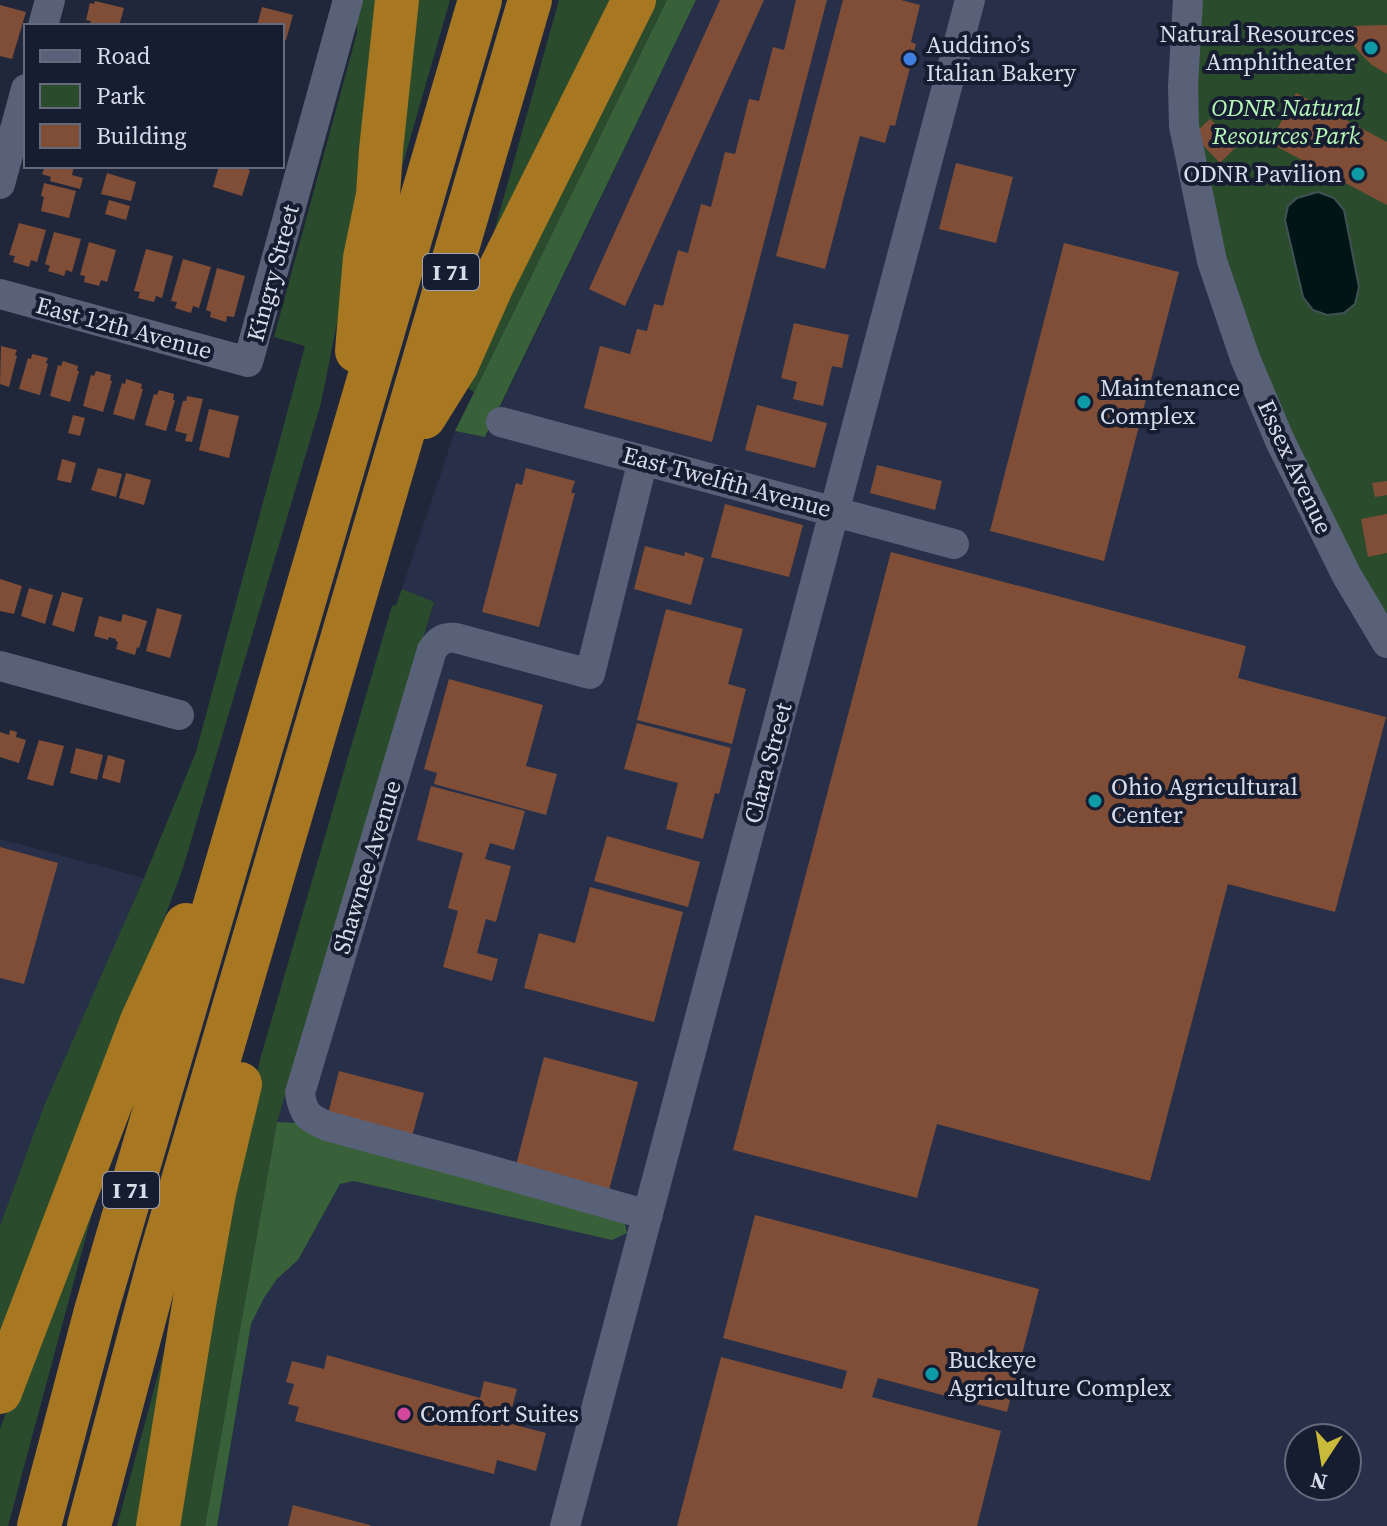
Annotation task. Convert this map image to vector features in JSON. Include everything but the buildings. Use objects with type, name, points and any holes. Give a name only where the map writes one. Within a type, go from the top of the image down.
[{"type":"highway","points":[[349,448],[365,258],[378,195],[397,0]]},
{"type":"highway","name":"I 71","points":[[39,1526],[96,1311],[480,0]]},
{"type":"highway","name":"I 71","points":[[89,1526],[160,1259],[530,0]]},
{"type":"highway","points":[[395,463],[457,364],[492,285],[634,0]]},
{"type":"highway","points":[[0,1392],[142,1021],[182,931],[229,855]]},
{"type":"highway","points":[[158,1526],[214,1193],[266,977],[275,866]]},
{"type":"street","points":[[44,24],[50,0]]},
{"type":"street","name":"Kingry Street","points":[[248,362],[348,0]]},
{"type":"street","name":"Clara Street","points":[[565,1526],[970,0]]},
{"type":"street","name":"Essex Avenue","points":[[1188,0],[1183,72],[1184,126],[1212,261],[1245,358],[1280,441],[1341,564],[1387,643]]},
{"type":"street","points":[[0,184],[24,96]]},
{"type":"street","name":"East 12th Avenue","points":[[0,294],[248,362]]},
{"type":"street","name":"East Twelfth Avenue","points":[[501,422],[954,544]]},
{"type":"street","name":"Shawnee Avenue","points":[[643,460],[590,674],[456,638],[446,637],[432,650],[300,1093],[302,1109],[313,1120],[327,1126],[648,1215]]},
{"type":"street","points":[[0,666],[179,715]]},
{"type":"shaded area","points":[[696,0],[1387,0],[1387,1526],[217,1526],[251,1324],[277,1279],[298,1260],[340,1184],[354,1181],[297,1124],[277,1122],[434,603],[402,589],[455,431],[486,437]]},
{"type":"shaded area","points":[[1318,192],[1334,198],[1344,210],[1359,287],[1355,304],[1344,313],[1327,315],[1313,310],[1303,297],[1285,220],[1288,206],[1297,198]]},
{"type":"shaded area","points":[[0,839],[144,878],[45,1106],[0,1226]]},
{"type":"green space","points":[[360,0],[383,0],[341,303],[321,403],[182,871],[0,1355],[0,1226],[44,1106],[196,752],[305,346],[274,337],[357,33]]},
{"type":"green space","points":[[410,0],[450,0],[391,205]]},
{"type":"green space","points":[[559,0],[619,0],[489,250]]},
{"type":"green space","points":[[651,0],[667,0],[474,392],[464,386]]},
{"type":"green space","points":[[667,0],[696,0],[485,437],[455,431]]},
{"type":"green space","name":"ODNR Natural Resources Park","points":[[1188,0],[1387,0],[1387,643],[1280,441],[1184,126]]},
{"type":"green space","points":[[402,589],[434,602],[277,1122],[205,1526],[173,1526],[239,1153],[261,1056],[392,606],[396,605]]},
{"type":"green space","points":[[277,1122],[297,1123],[624,1220],[627,1233],[612,1240],[354,1181],[340,1184],[298,1260],[277,1279],[251,1324],[217,1526],[205,1526]]},
{"type":"green space","points":[[102,1161],[106,1162],[8,1526],[0,1526],[0,1429]]},
{"type":"green space","points":[[195,1238],[147,1526],[117,1526]]},
{"type":"place","name":"Natural Resources Amphitheater","points":[[1371,48]]},
{"type":"place","name":"Auddino’s Italian Bakery","points":[[910,59]]},
{"type":"place","name":"ODNR Pavilion","points":[[1358,174]]},
{"type":"place","name":"Maintenance Complex","points":[[1084,402]]},
{"type":"place","name":"Ohio Agricultural Center","points":[[1095,801]]},
{"type":"place","name":"Buckeye Agriculture Complex","points":[[932,1374]]},
{"type":"place","name":"Comfort Suites","points":[[404,1414]]}]
